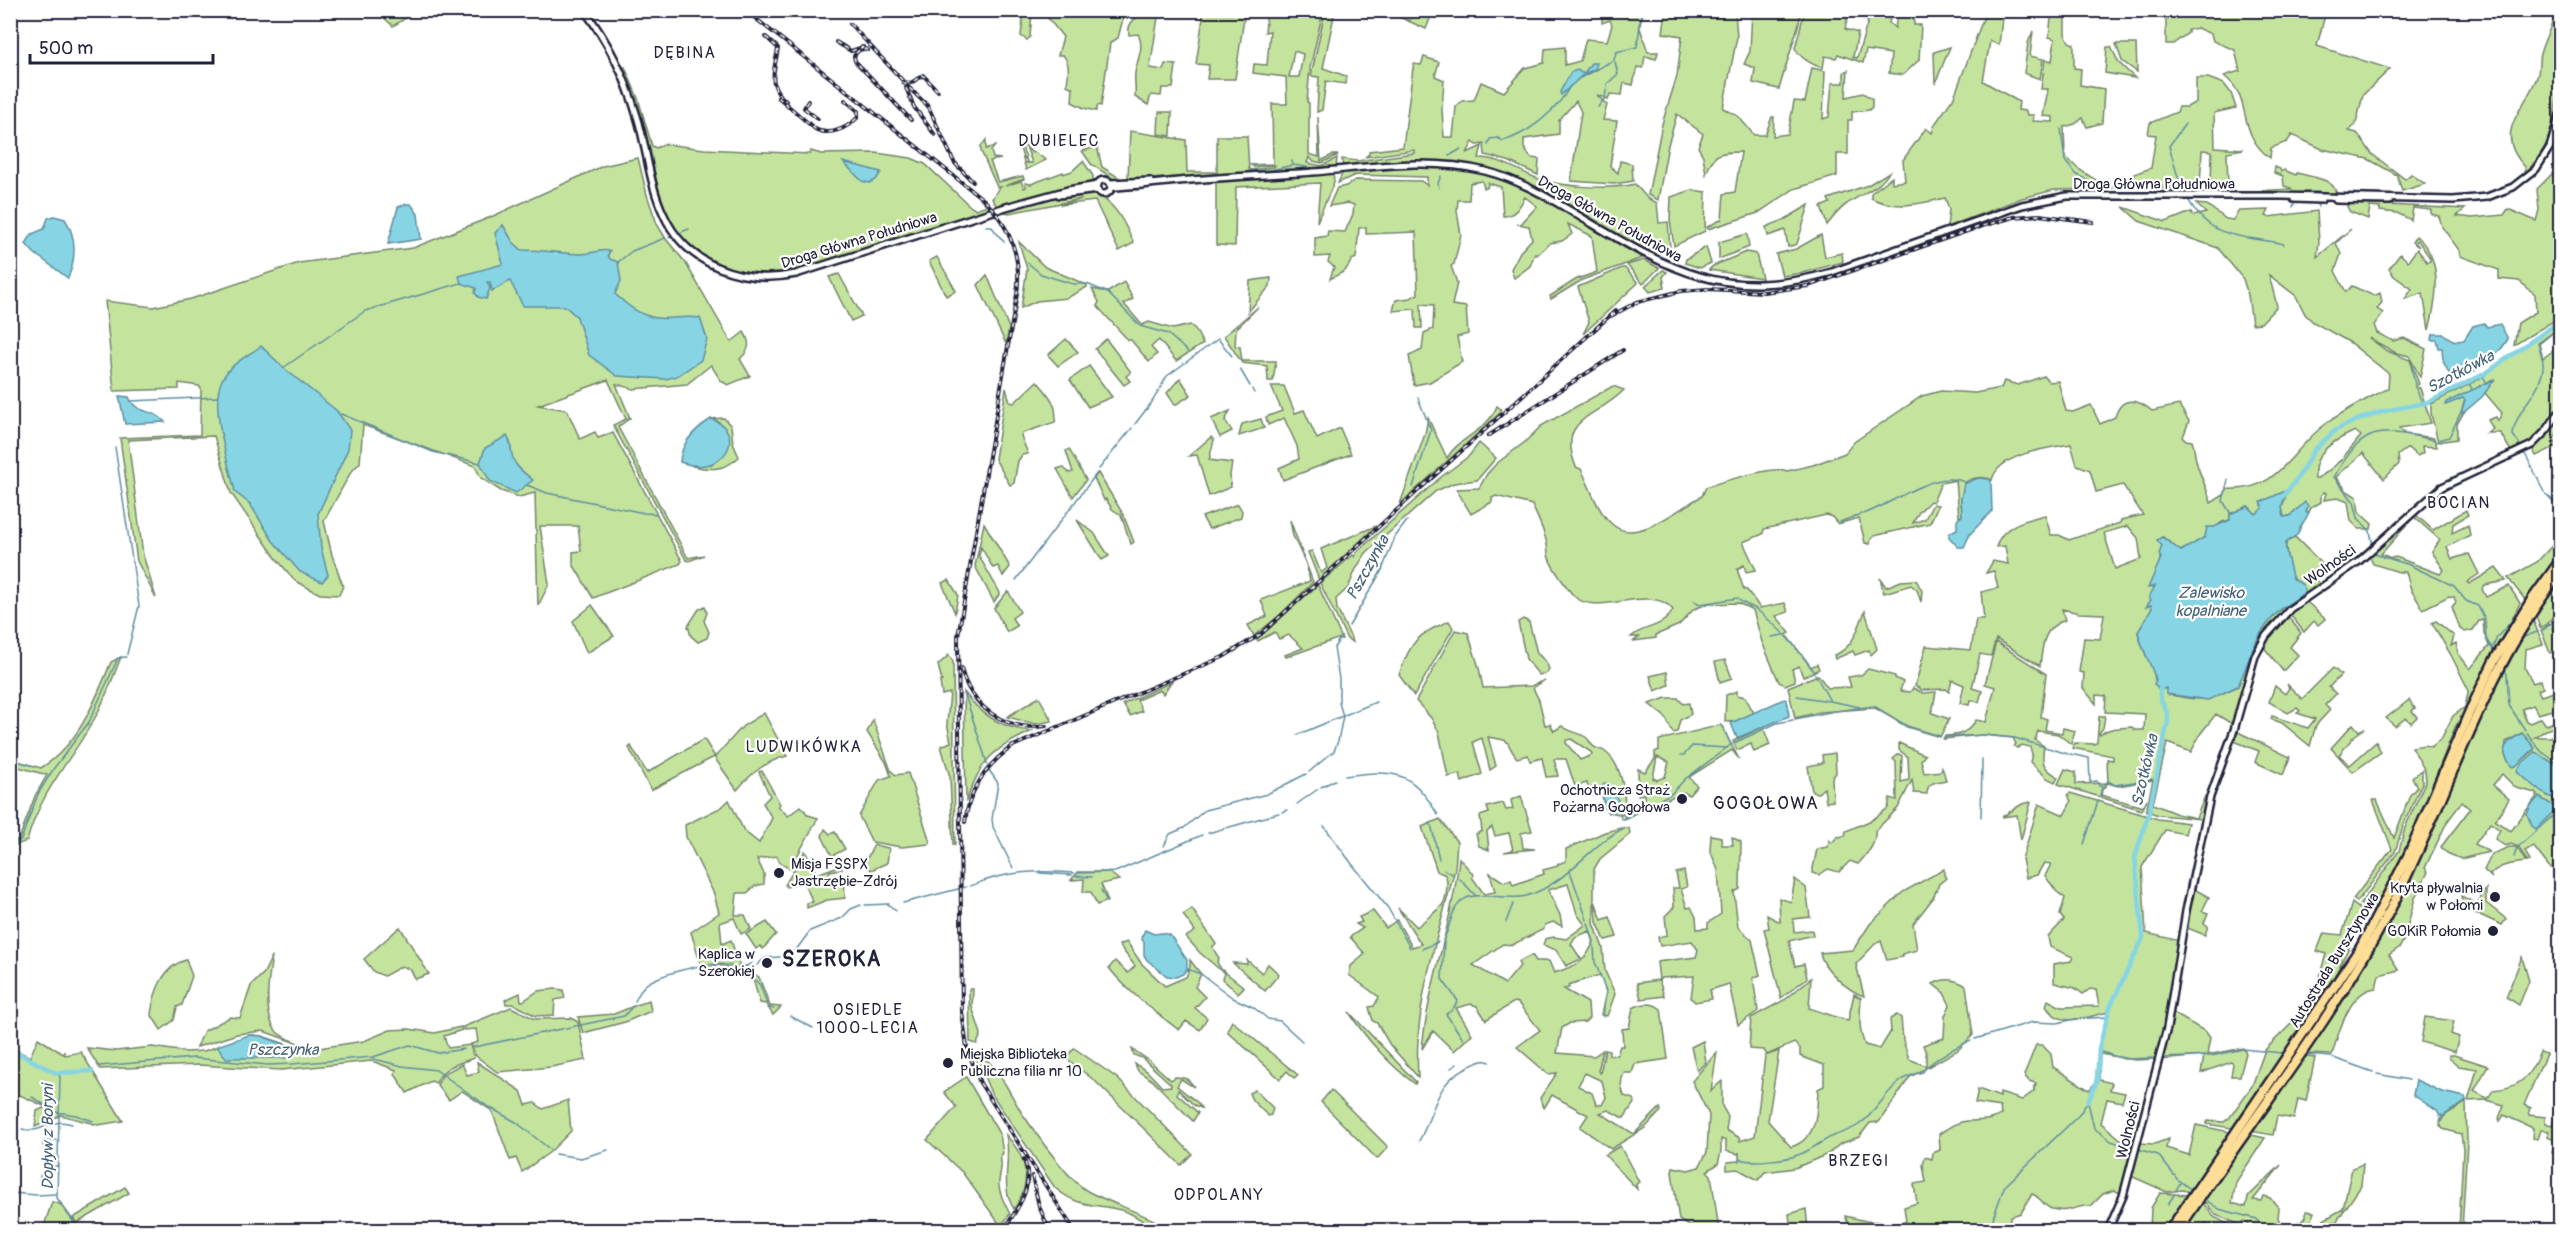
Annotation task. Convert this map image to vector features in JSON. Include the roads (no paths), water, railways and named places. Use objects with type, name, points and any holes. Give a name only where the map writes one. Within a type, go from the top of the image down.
[{"type":"highway","name":"Autostrada Bursztynowa","points":[[2178,1230],[2201,1190],[2346,984],[2381,927],[2407,877],[2496,665],[2531,601],[2560,561]]},
{"type":"highway","name":"Autostrada Bursztynowa","points":[[2502,654],[2560,573]]},
{"type":"highway","name":"Autostrada Bursztynowa","points":[[2169,1230],[2195,1200]]},
{"type":"main road","name":"Droga Główna Południowa","points":[[584,10],[610,51],[628,91],[638,118],[663,214],[684,244],[705,262],[717,268],[753,278],[787,276],[999,209],[1098,187]]},
{"type":"main road","name":"Droga Główna Południowa","points":[[1110,185],[1406,165],[1469,167],[1531,188],[1671,268],[1700,278],[1730,284],[1763,285],[1789,283],[1832,272],[2022,206],[2057,197],[2094,195],[2368,197],[2428,200],[2484,198],[2502,193],[2532,173],[2546,156],[2555,136],[2560,115]]},
{"type":"main road","points":[[1103,180],[1110,185],[1105,193],[1098,187],[1103,180]]},
{"type":"main road","name":"Wolności","points":[[2108,1230],[2123,1194],[2172,1005],[2186,911],[2206,812],[2255,656],[2266,636],[2290,609],[2358,562],[2445,484],[2532,445],[2544,434],[2560,411]]},
{"type":"water","points":[[1591,63],[1597,63],[1595,69],[1584,74],[1561,95],[1560,92],[1571,72],[1578,70],[1581,73],[1585,72]]},
{"type":"water","points":[[843,162],[881,172],[876,180],[869,183],[862,181]]},
{"type":"water","points":[[411,204],[418,214],[421,239],[388,244],[398,207]]},
{"type":"water","points":[[54,216],[65,219],[72,233],[74,256],[68,278],[34,253],[26,244],[32,234],[44,229],[48,218]]},
{"type":"water","points":[[503,225],[513,242],[522,250],[581,254],[610,251],[608,255],[610,259],[618,262],[621,281],[615,294],[629,306],[645,315],[657,318],[700,318],[707,339],[701,360],[677,376],[665,379],[617,376],[589,355],[577,317],[565,306],[523,306],[510,281],[492,291],[490,282],[487,282],[490,288],[486,299],[478,297],[475,293],[476,288],[461,283],[459,276],[503,264],[495,233]]},
{"type":"water","points":[[2484,323],[2487,327],[2500,324],[2508,339],[2497,353],[2477,370],[2452,379],[2443,361],[2442,348],[2439,348],[2437,340],[2432,340],[2433,334],[2444,334],[2455,341],[2464,340],[2473,326]]},
{"type":"water","points":[[261,346],[285,369],[337,411],[350,430],[348,449],[318,514],[321,548],[328,575],[322,582],[300,572],[273,541],[250,504],[235,492],[221,435],[219,391],[222,380],[229,370]]},
{"type":"water","points":[[2495,379],[2482,397],[2464,412],[2461,413],[2465,400],[2463,398],[2446,405],[2447,402]]},
{"type":"water","points":[[119,396],[129,397],[136,407],[155,414],[165,422],[125,424]]},
{"type":"water","points":[[711,419],[722,425],[728,433],[730,442],[727,451],[720,459],[709,464],[696,466],[680,462],[686,442]]},
{"type":"water","points":[[507,436],[514,462],[533,480],[516,493],[490,481],[480,463],[485,448]]},
{"type":"water","points":[[1978,478],[1991,481],[1992,511],[1970,534],[1964,547],[1958,547],[1949,537],[1949,533],[1957,529],[1957,520],[1962,516],[1961,498],[1964,484]]},
{"type":"water","name":"Zalewisko kopalniane","points":[[2285,491],[2282,508],[2284,517],[2290,516],[2305,502],[2308,506],[2306,512],[2309,512],[2298,534],[2286,543],[2292,578],[2303,585],[2305,591],[2279,611],[2264,629],[2238,686],[2208,700],[2166,694],[2166,688],[2159,690],[2154,684],[2156,680],[2138,632],[2152,608],[2151,605],[2146,607],[2151,600],[2149,597],[2155,586],[2148,588],[2161,558],[2159,554],[2162,546],[2157,540],[2162,537],[2181,551],[2205,537],[2207,527],[2214,527],[2230,520],[2230,514],[2248,506],[2256,514],[2263,508],[2261,502]]},
{"type":"water","points":[[1784,699],[1787,700],[1789,716],[1737,738],[1731,723]]},
{"type":"water","points":[[2522,733],[2535,748],[2512,767],[2505,755],[2505,747]]},
{"type":"water","points":[[2536,752],[2560,768],[2560,801],[2546,795],[2517,772],[2522,763]]},
{"type":"water","points":[[1609,784],[1619,802],[1615,805],[1618,805],[1618,810],[1608,813],[1606,808],[1612,806],[1604,806],[1602,786]]},
{"type":"water","points":[[2539,797],[2557,808],[2536,829],[2532,826],[2527,814],[2531,805]]},
{"type":"water","points":[[1145,930],[1154,934],[1170,935],[1187,960],[1187,969],[1183,974],[1176,977],[1167,976],[1147,960],[1144,955],[1144,942],[1141,938]]},
{"type":"water","points":[[249,1035],[261,1036],[300,1050],[288,1058],[226,1058],[217,1046]]},
{"type":"water","points":[[2416,1080],[2442,1092],[2465,1097],[2466,1101],[2443,1117],[2440,1116],[2437,1111],[2413,1095]]},
{"type":"waterway","points":[[1580,78],[1614,60],[1616,52],[1637,47],[1641,18],[1645,10]]},
{"type":"waterway","points":[[1598,107],[1605,98],[1607,84],[1618,74],[1615,62]]},
{"type":"waterway","points":[[1488,145],[1490,139],[1498,138],[1503,141],[1532,127],[1558,104],[1570,86]]},
{"type":"waterway","points":[[2182,191],[2169,146],[2185,124]]},
{"type":"waterway","points":[[2061,129],[2065,161],[2076,174],[2091,183],[2109,189],[2126,183],[2180,188]]},
{"type":"waterway","points":[[1449,156],[1461,149]]},
{"type":"waterway","points":[[1292,161],[1293,165],[1313,168]]},
{"type":"waterway","points":[[1251,171],[1271,170],[1293,165]]},
{"type":"waterway","points":[[1439,188],[1438,183],[1441,176]]},
{"type":"waterway","points":[[2288,193],[2318,192]]},
{"type":"waterway","points":[[2189,201],[2198,214],[2218,230],[2242,237],[2284,244]]},
{"type":"waterway","points":[[986,226],[991,226],[1004,242]]},
{"type":"waterway","points":[[679,233],[689,229]]},
{"type":"waterway","points":[[618,262],[632,251],[665,238]]},
{"type":"waterway","points":[[1028,263],[1041,274],[1073,284],[1087,284],[1108,293],[1140,326],[1168,334],[1188,352]]},
{"type":"waterway","points":[[283,368],[365,311],[461,283]]},
{"type":"waterway","name":"Szotkówka","points":[[2281,499],[2297,479],[2314,450],[2336,430],[2385,411],[2429,402],[2486,373],[2560,321]]},
{"type":"waterway","points":[[2522,448],[2513,435],[2518,417],[2541,377],[2543,361],[2538,343],[2560,327]]},
{"type":"waterway","points":[[1135,424],[1152,402],[1167,376],[1218,339],[1232,356]]},
{"type":"waterway","points":[[2411,365],[2415,385]]},
{"type":"waterway","points":[[1240,369],[1250,386]]},
{"type":"waterway","points":[[2483,375],[2486,382]]},
{"type":"waterway","points":[[2469,382],[2472,390]]},
{"type":"waterway","points":[[1252,389],[1254,393]]},
{"type":"waterway","points":[[2416,389],[2423,404]]},
{"type":"waterway","points":[[131,401],[218,397]]},
{"type":"waterway","points":[[1413,487],[1431,430],[1418,398]]},
{"type":"waterway","points":[[2439,440],[2449,437],[2461,412]]},
{"type":"waterway","points":[[341,414],[433,452],[480,463]]},
{"type":"waterway","points":[[1099,469],[1132,428]]},
{"type":"waterway","points":[[2373,546],[2370,531],[2358,518],[2354,502],[2334,477],[2355,448],[2364,439],[2375,434],[2399,433],[2434,440]]},
{"type":"waterway","points":[[115,447],[139,606],[127,654]]},
{"type":"waterway","points":[[2524,452],[2545,492]]},
{"type":"waterway","points":[[1016,580],[1097,473]]},
{"type":"waterway","points":[[1863,514],[1929,483],[1955,479],[1966,483]]},
{"type":"waterway","points":[[2228,480],[2223,501],[2231,514]]},
{"type":"waterway","points":[[527,485],[547,493],[657,514]]},
{"type":"waterway","points":[[2546,494],[2560,508]]},
{"type":"waterway","points":[[1840,522],[1861,514]]},
{"type":"waterway","name":"Pszczynka","points":[[1349,626],[1382,570],[1395,537],[1407,521]]},
{"type":"waterway","points":[[2375,551],[2377,555],[2407,564],[2454,586],[2466,601],[2478,606],[2485,620],[2486,639],[2495,653]]},
{"type":"waterway","points":[[1694,601],[1700,604],[1738,598]]},
{"type":"waterway","points":[[1739,600],[1756,609],[1780,630],[1802,654],[1814,672]]},
{"type":"waterway","points":[[2543,630],[2552,623],[2560,607]]},
{"type":"waterway","points":[[2493,647],[2497,637],[2509,624]]},
{"type":"waterway","points":[[2518,644],[2524,637],[2537,632]]},
{"type":"waterway","points":[[1772,637],[1783,635]]},
{"type":"waterway","name":"Pszczynka","points":[[1309,772],[1334,751],[1338,741],[1343,716],[1339,703],[1339,679],[1334,648],[1340,638]]},
{"type":"waterway","points":[[2505,670],[2514,650]]},
{"type":"waterway","points":[[10,845],[21,840],[38,794],[54,768],[89,722],[118,658],[126,657]]},
{"type":"waterway","points":[[2503,667],[2507,674],[2509,705],[2525,730]]},
{"type":"waterway","points":[[1815,674],[1830,701],[1860,707]]},
{"type":"waterway","name":"Szotkówka","points":[[2088,1101],[2097,1081],[2099,1048],[2110,1007],[2143,938],[2135,857],[2149,812],[2168,721],[2160,695],[2162,685]]},
{"type":"waterway","points":[[965,695],[988,766]]},
{"type":"waterway","points":[[1797,696],[1829,701]]},
{"type":"waterway","points":[[1297,735],[1376,702]]},
{"type":"waterway","points":[[1795,719],[1874,706],[1907,726],[1940,736]]},
{"type":"waterway","points":[[1734,743],[1777,723],[1793,720]]},
{"type":"waterway","points":[[1723,727],[1731,745]]},
{"type":"waterway","points":[[2527,733],[2541,751],[2560,765]]},
{"type":"waterway","points":[[1944,737],[1985,735],[2015,738],[2068,754]]},
{"type":"waterway","points":[[1624,819],[1672,793],[1685,779],[1732,744]]},
{"type":"waterway","points":[[1681,755],[1684,755],[1692,746],[1727,748]]},
{"type":"waterway","points":[[2070,754],[2089,758],[2090,782],[2097,781],[2099,786],[2103,786],[2108,781],[2115,785],[2152,779]]},
{"type":"waterway","points":[[10,759],[31,765]]},
{"type":"waterway","points":[[1981,817],[1982,759]]},
{"type":"waterway","points":[[989,770],[998,783],[992,819],[993,827],[1013,868]]},
{"type":"waterway","points":[[1345,776],[1376,773],[1400,776],[1419,789],[1438,815]]},
{"type":"waterway","name":"Pszczynka","points":[[1164,846],[1170,834],[1184,828],[1205,810],[1267,794],[1306,774]]},
{"type":"waterway","points":[[1321,787],[1335,780]]},
{"type":"waterway","points":[[2100,796],[2102,786]]},
{"type":"waterway","points":[[1297,804],[1318,789]]},
{"type":"waterway","points":[[2084,844],[2098,801]]},
{"type":"waterway","points":[[1619,803],[1621,819]]},
{"type":"waterway","points":[[1282,812],[1287,810]]},
{"type":"waterway","points":[[2519,846],[2557,812],[2555,811]]},
{"type":"waterway","points":[[1271,815],[1279,813]]},
{"type":"waterway","points":[[1208,833],[1269,816]]},
{"type":"waterway","points":[[1431,824],[1439,859]]},
{"type":"waterway","points":[[1324,826],[1388,908],[1410,948]]},
{"type":"waterway","points":[[1443,940],[1453,913],[1463,900],[1476,896],[1518,897],[1540,891],[1624,828]]},
{"type":"waterway","name":"Pszczynka","points":[[1078,873],[1115,872],[1202,835]]},
{"type":"waterway","points":[[2514,857],[2517,847]]},
{"type":"waterway","points":[[1444,870],[1452,874]]},
{"type":"waterway","name":"Pszczynka","points":[[1040,871],[1040,873],[1072,875]]},
{"type":"waterway","points":[[1570,871],[1580,900]]},
{"type":"waterway","name":"Pszczynka","points":[[970,886],[996,877],[1021,873],[1074,873]]},
{"type":"waterway","name":"Pszczynka","points":[[1075,876],[1092,877]]},
{"type":"waterway","points":[[1460,879],[1476,896]]},
{"type":"waterway","name":"Pszczynka","points":[[903,903],[966,887]]},
{"type":"waterway","points":[[1101,890],[1107,902]]},
{"type":"waterway","points":[[1581,902],[1587,920]]},
{"type":"waterway","name":"Pszczynka","points":[[888,904],[896,911]]},
{"type":"waterway","name":"Pszczynka","points":[[865,905],[889,904]]},
{"type":"waterway","points":[[1506,922],[1513,904]]},
{"type":"waterway","name":"Pszczynka","points":[[786,956],[796,950],[810,931],[842,918],[851,909],[861,905]]},
{"type":"waterway","points":[[1588,923],[1594,943]]},
{"type":"waterway","points":[[1422,949],[1438,942]]},
{"type":"waterway","points":[[1444,942],[1442,979],[1458,1001],[1446,1014],[1463,1039]]},
{"type":"waterway","points":[[1594,945],[1595,962],[1606,991],[1603,1017]]},
{"type":"waterway","name":"Pszczynka","points":[[757,965],[765,958],[780,957]]},
{"type":"waterway","name":"Pszczynka","points":[[635,1001],[645,985],[669,974],[709,965],[743,967],[752,963]]},
{"type":"waterway","points":[[1187,969],[1201,974],[1233,998],[1253,1007],[1268,1019],[1280,1021],[1302,1041]]},
{"type":"waterway","points":[[752,977],[760,985],[768,1007],[774,1009]]},
{"type":"waterway","name":"Pszczynka","points":[[474,1047],[624,1016],[633,1006]]},
{"type":"waterway","points":[[790,1016],[813,1028]]},
{"type":"waterway","points":[[1975,1039],[2033,1022],[2057,1023],[2075,1019],[2107,1017]]},
{"type":"waterway","points":[[1739,1159],[1760,1161],[1792,1157],[1853,1128],[1868,1117],[1894,1086],[1902,1080],[1923,1072],[1931,1063],[1971,1041]]},
{"type":"waterway","name":"Pszczynka","points":[[99,1066],[194,1058],[268,1065],[292,1064],[373,1057],[410,1045],[438,1053],[464,1049]]},
{"type":"waterway","name":"Pszczynka","points":[[10,1049],[56,1073],[92,1071]]},
{"type":"waterway","points":[[2161,1058],[2211,1056],[2243,1049],[2282,1053]]},
{"type":"waterway","points":[[2098,1051],[2124,1059],[2156,1058]]},
{"type":"waterway","points":[[2307,1055],[2331,1057],[2373,1072]]},
{"type":"waterway","points":[[370,1058],[402,1066],[436,1070],[487,1106],[516,1122],[552,1151]]},
{"type":"waterway","points":[[1419,1141],[1438,1097],[1450,1079],[1477,1063],[1490,1062]]},
{"type":"waterway","points":[[1451,1068],[1457,1064]]},
{"type":"waterway","name":"Dopływ z Boryni","points":[[58,1073],[60,1077],[57,1198],[80,1230]]},
{"type":"waterway","points":[[2377,1074],[2409,1080]]},
{"type":"waterway","name":"Dopływ z Boryni","points":[[32,1097],[56,1112],[76,1115],[93,1121]]},
{"type":"waterway","name":"Szotkówka","points":[[1989,1230],[2004,1187],[2079,1115],[2088,1101]]},
{"type":"waterway","points":[[2088,1102],[2094,1128],[2111,1141],[2133,1148]]},
{"type":"waterway","points":[[2440,1122],[2442,1115]]},
{"type":"waterway","points":[[10,1122],[18,1128]]},
{"type":"waterway","points":[[22,1129],[35,1130],[64,1122],[72,1124]]},
{"type":"waterway","points":[[43,1146],[44,1140],[58,1140]]},
{"type":"waterway","points":[[2138,1149],[2158,1155],[2178,1180],[2192,1190]]},
{"type":"waterway","points":[[555,1154],[581,1158],[608,1150]]},
{"type":"waterway","points":[[39,1180],[41,1174],[58,1165]]},
{"type":"waterway","points":[[2176,1190],[2180,1183]]},
{"type":"waterway","points":[[12,1193],[56,1194]]},
{"type":"waterway","points":[[2168,1204],[2174,1195]]},
{"type":"waterway","points":[[2203,1198],[2219,1209],[2257,1219],[2263,1230]]},
{"type":"railway","points":[[745,10],[984,200],[1001,220],[1016,255],[1017,294],[958,636],[962,1012],[967,1048],[980,1083],[1074,1230]]},
{"type":"railway","points":[[850,24],[904,82],[911,83],[923,75],[938,91]]},
{"type":"railway","points":[[766,37],[778,48],[774,83],[786,101]]},
{"type":"railway","points":[[836,42],[851,51],[863,47]]},
{"type":"railway","points":[[868,50],[858,51],[854,56],[855,61],[911,120]]},
{"type":"railway","points":[[903,82],[928,106],[954,162],[973,182]]},
{"type":"railway","points":[[906,88],[914,107],[935,135]]},
{"type":"railway","points":[[778,97],[815,129],[826,132],[844,128],[858,117],[858,111],[845,100]]},
{"type":"railway","points":[[808,101],[804,108],[818,119]]},
{"type":"railway","points":[[1611,316],[1637,302],[1681,291],[1708,289],[1764,292],[1808,286],[2014,217],[2039,215],[2093,222]]},
{"type":"railway","points":[[965,822],[971,799],[981,779],[995,761],[1013,746],[1223,657],[1261,634],[1616,310]]},
{"type":"railway","points":[[1488,436],[1623,350]]},
{"type":"railway","points":[[961,668],[972,694],[992,714],[1017,725],[1046,726]]},
{"type":"railway","points":[[1007,1225],[1025,1194],[1028,1177],[1024,1159]]},
{"type":"railway","points":[[1032,1176],[1039,1206],[1049,1230]]},
{"type":"place","name":"Ochotnicza Straż Pożarna Gogołowa","points":[[1682,799]]},
{"type":"place","name":"Misja FSSPX Jastrzębie-Zdrój","points":[[779,873]]},
{"type":"place","name":"Kryta pływalnia w Połomi","points":[[2495,897]]},
{"type":"place","name":"GOKiR Połomia","points":[[2493,931]]},
{"type":"place","name":"Kaplica w Szerokiej","points":[[767,963]]},
{"type":"place","name":"Miejska Biblioteka Publiczna filia nr 10","points":[[948,1063]]},
{"type":"district","name":"DĘBINA","points":[[685,52]]},
{"type":"district","name":"DUBIELEC","points":[[1059,140]]},
{"type":"district","name":"BOCIAN","points":[[2459,502]]},
{"type":"district","name":"LUDWIKÓWKA","points":[[804,746]]},
{"type":"district","name":"GOGOŁOWA","points":[[1766,803]]},
{"type":"district","name":"SZEROKA","points":[[832,959]]},
{"type":"district","name":"OSIEDLE 1000-LECIA","points":[[868,1018]]},
{"type":"district","name":"BRZEGI","points":[[1859,1160]]},
{"type":"district","name":"ODPOLANY","points":[[1219,1194]]}]
